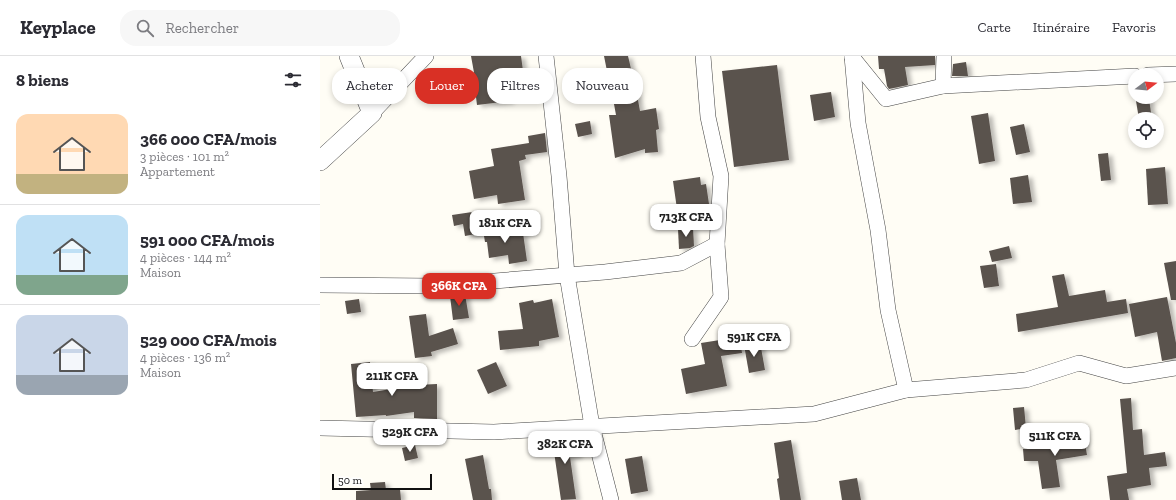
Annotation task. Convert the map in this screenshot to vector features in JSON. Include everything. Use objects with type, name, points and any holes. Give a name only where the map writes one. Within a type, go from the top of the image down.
[{"type":"street","points":[[349,56],[372,113]]},
{"type":"street","points":[[320,161],[372,113],[426,56]]},
{"type":"street","points":[[546,56],[559,176],[567,274],[592,426],[611,500]]},
{"type":"street","points":[[692,339],[721,297],[717,244],[721,176],[708,118],[703,56]]},
{"type":"street","points":[[852,56],[886,99],[943,86],[1128,76]]},
{"type":"street","points":[[852,56],[858,123],[878,230],[888,310],[906,390]]},
{"type":"street","points":[[943,86],[944,56]]},
{"type":"street","points":[[1164,74],[1176,74]]},
{"type":"street","points":[[320,285],[432,286],[604,272],[681,264],[717,244]]},
{"type":"street","points":[[320,428],[494,432],[814,414],[906,390],[1026,380],[1079,364],[1126,376],[1176,368]]},
{"type":"building","points":[[471,56],[521,56],[523,68],[487,68],[487,104],[477,105],[479,104],[479,68],[473,68]]},
{"type":"building","points":[[604,56],[628,56],[631,68],[606,68]]},
{"type":"building","points":[[878,56],[935,56],[935,65],[905,67],[908,85],[889,89],[887,86],[884,69],[879,69]]},
{"type":"building","points":[[966,62],[968,76],[952,76],[953,64]]},
{"type":"building","points":[[777,65],[789,160],[734,167],[722,71]]},
{"type":"building","points":[[831,92],[835,117],[814,121],[810,95]]},
{"type":"building","points":[[614,104],[639,104],[640,111],[656,108],[659,129],[656,130],[658,152],[645,153],[645,149],[615,158],[609,115],[616,115]]},
{"type":"building","points":[[1136,104],[1150,104],[1151,112],[1138,112]]},
{"type":"building","points":[[988,113],[995,161],[979,164],[971,116]]},
{"type":"building","points":[[590,121],[592,134],[578,137],[575,124]]},
{"type":"building","points":[[1024,124],[1030,152],[1016,155],[1010,127]]},
{"type":"building","points":[[545,133],[547,152],[525,155],[526,159],[519,161],[525,200],[498,204],[497,195],[474,199],[469,171],[494,166],[491,149],[529,143],[528,136]]},
{"type":"building","points":[[1108,153],[1111,180],[1101,181],[1098,154]]},
{"type":"building","points":[[1165,167],[1168,204],[1148,205],[1146,169]]},
{"type":"building","points":[[1028,175],[1032,202],[1013,204],[1010,178]]},
{"type":"building","points":[[700,177],[701,185],[706,184],[709,204],[677,209],[673,181]]},
{"type":"building","points":[[479,211],[481,233],[465,236],[463,224],[454,226],[452,215]]},
{"type":"building","points":[[495,222],[498,236],[523,233],[527,261],[509,264],[508,255],[489,258],[487,242],[485,242],[482,224]]},
{"type":"building","points":[[693,228],[694,246],[679,249],[678,229]]},
{"type":"building","points":[[1009,246],[1012,258],[992,262],[989,251]]},
{"type":"building","points":[[1176,261],[1176,300],[1171,300],[1164,263]]},
{"type":"building","points":[[996,264],[999,286],[984,288],[980,266]]},
{"type":"building","points":[[1064,274],[1069,296],[1105,290],[1107,302],[1126,299],[1128,313],[1018,332],[1016,314],[1058,307],[1052,276]]},
{"type":"building","points":[[465,294],[469,318],[453,320],[450,296]]},
{"type":"building","points":[[1167,297],[1176,343],[1176,358],[1162,361],[1157,332],[1135,337],[1129,304]]},
{"type":"building","points":[[359,299],[361,312],[347,314],[345,301]]},
{"type":"building","points":[[552,299],[559,337],[539,341],[539,346],[500,350],[498,331],[523,329],[519,303],[533,300],[534,303]]},
{"type":"building","points":[[426,314],[429,336],[453,328],[458,344],[431,352],[432,356],[415,358],[409,316]]},
{"type":"building","points":[[739,333],[742,353],[721,356],[727,386],[686,394],[681,369],[705,364],[701,343],[720,340],[719,337]]},
{"type":"building","points":[[760,342],[765,370],[749,373],[744,345]]},
{"type":"building","points":[[370,362],[373,392],[397,388],[396,386],[437,384],[437,419],[414,418],[414,412],[386,416],[356,417],[351,364]]},
{"type":"building","points":[[496,362],[507,386],[488,394],[477,370]]},
{"type":"building","points":[[1131,398],[1133,430],[1142,429],[1144,455],[1165,452],[1167,466],[1149,468],[1151,485],[1127,489],[1129,500],[1110,500],[1107,476],[1127,473],[1120,399]]},
{"type":"building","points":[[1024,407],[1026,428],[1015,430],[1013,408]]},
{"type":"building","points":[[1083,432],[1087,455],[1056,460],[1060,487],[1042,489],[1038,461],[1024,461],[1023,449],[1046,448],[1046,443],[1068,440],[1067,435]]},
{"type":"building","points":[[575,436],[578,456],[570,457],[576,499],[561,500],[552,438]]},
{"type":"building","points":[[791,440],[801,500],[780,500],[777,479],[779,478],[774,443]]},
{"type":"building","points":[[415,445],[418,458],[405,461],[402,448]]},
{"type":"building","points":[[483,455],[492,500],[473,500],[465,459]]},
{"type":"building","points":[[642,456],[648,491],[631,494],[625,459]]},
{"type":"building","points":[[857,478],[861,500],[842,500],[839,481]]},
{"type":"building","points":[[385,482],[386,490],[400,489],[401,500],[356,500],[356,491],[371,490],[370,483]]}]
